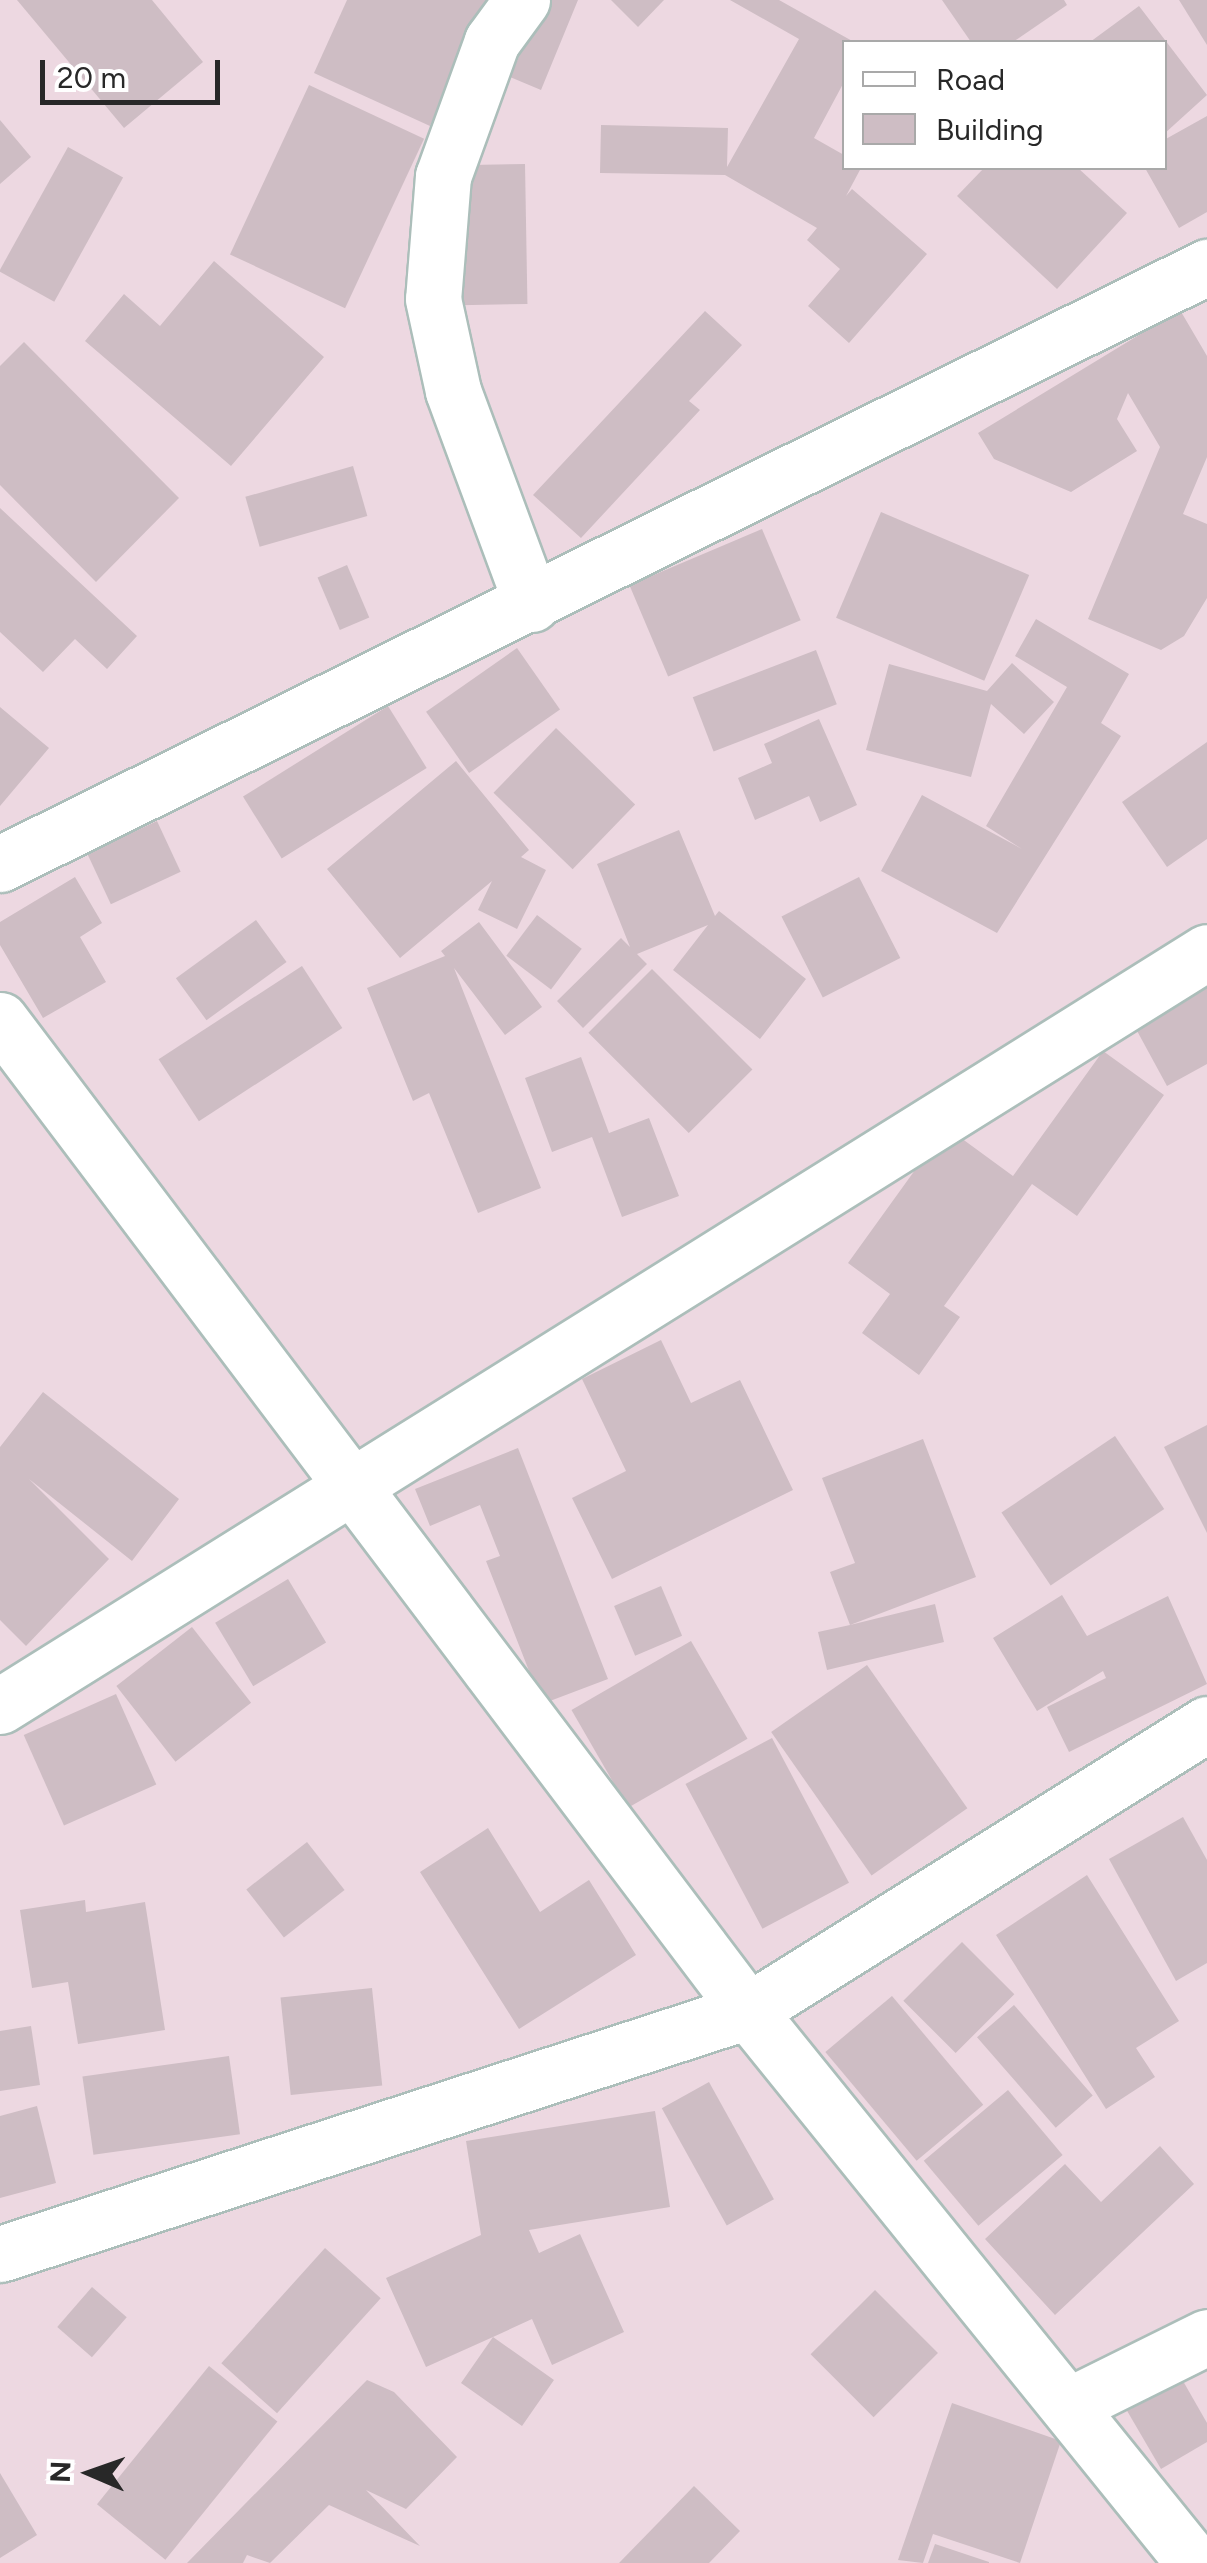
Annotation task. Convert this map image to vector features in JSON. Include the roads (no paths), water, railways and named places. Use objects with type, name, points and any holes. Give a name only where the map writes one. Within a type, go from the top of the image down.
[{"type":"street","points":[[522,0],[492,41],[444,176],[433,299],[453,392],[532,604]]},
{"type":"street","points":[[0,864],[1207,267]]},
{"type":"street","points":[[0,1706],[1207,952]]},
{"type":"street","points":[[0,1020],[748,2011],[1194,2563]]},
{"type":"street","points":[[0,2254],[748,2011],[1207,1724]]},
{"type":"street","points":[[1068,2406],[1207,2336]]}]
